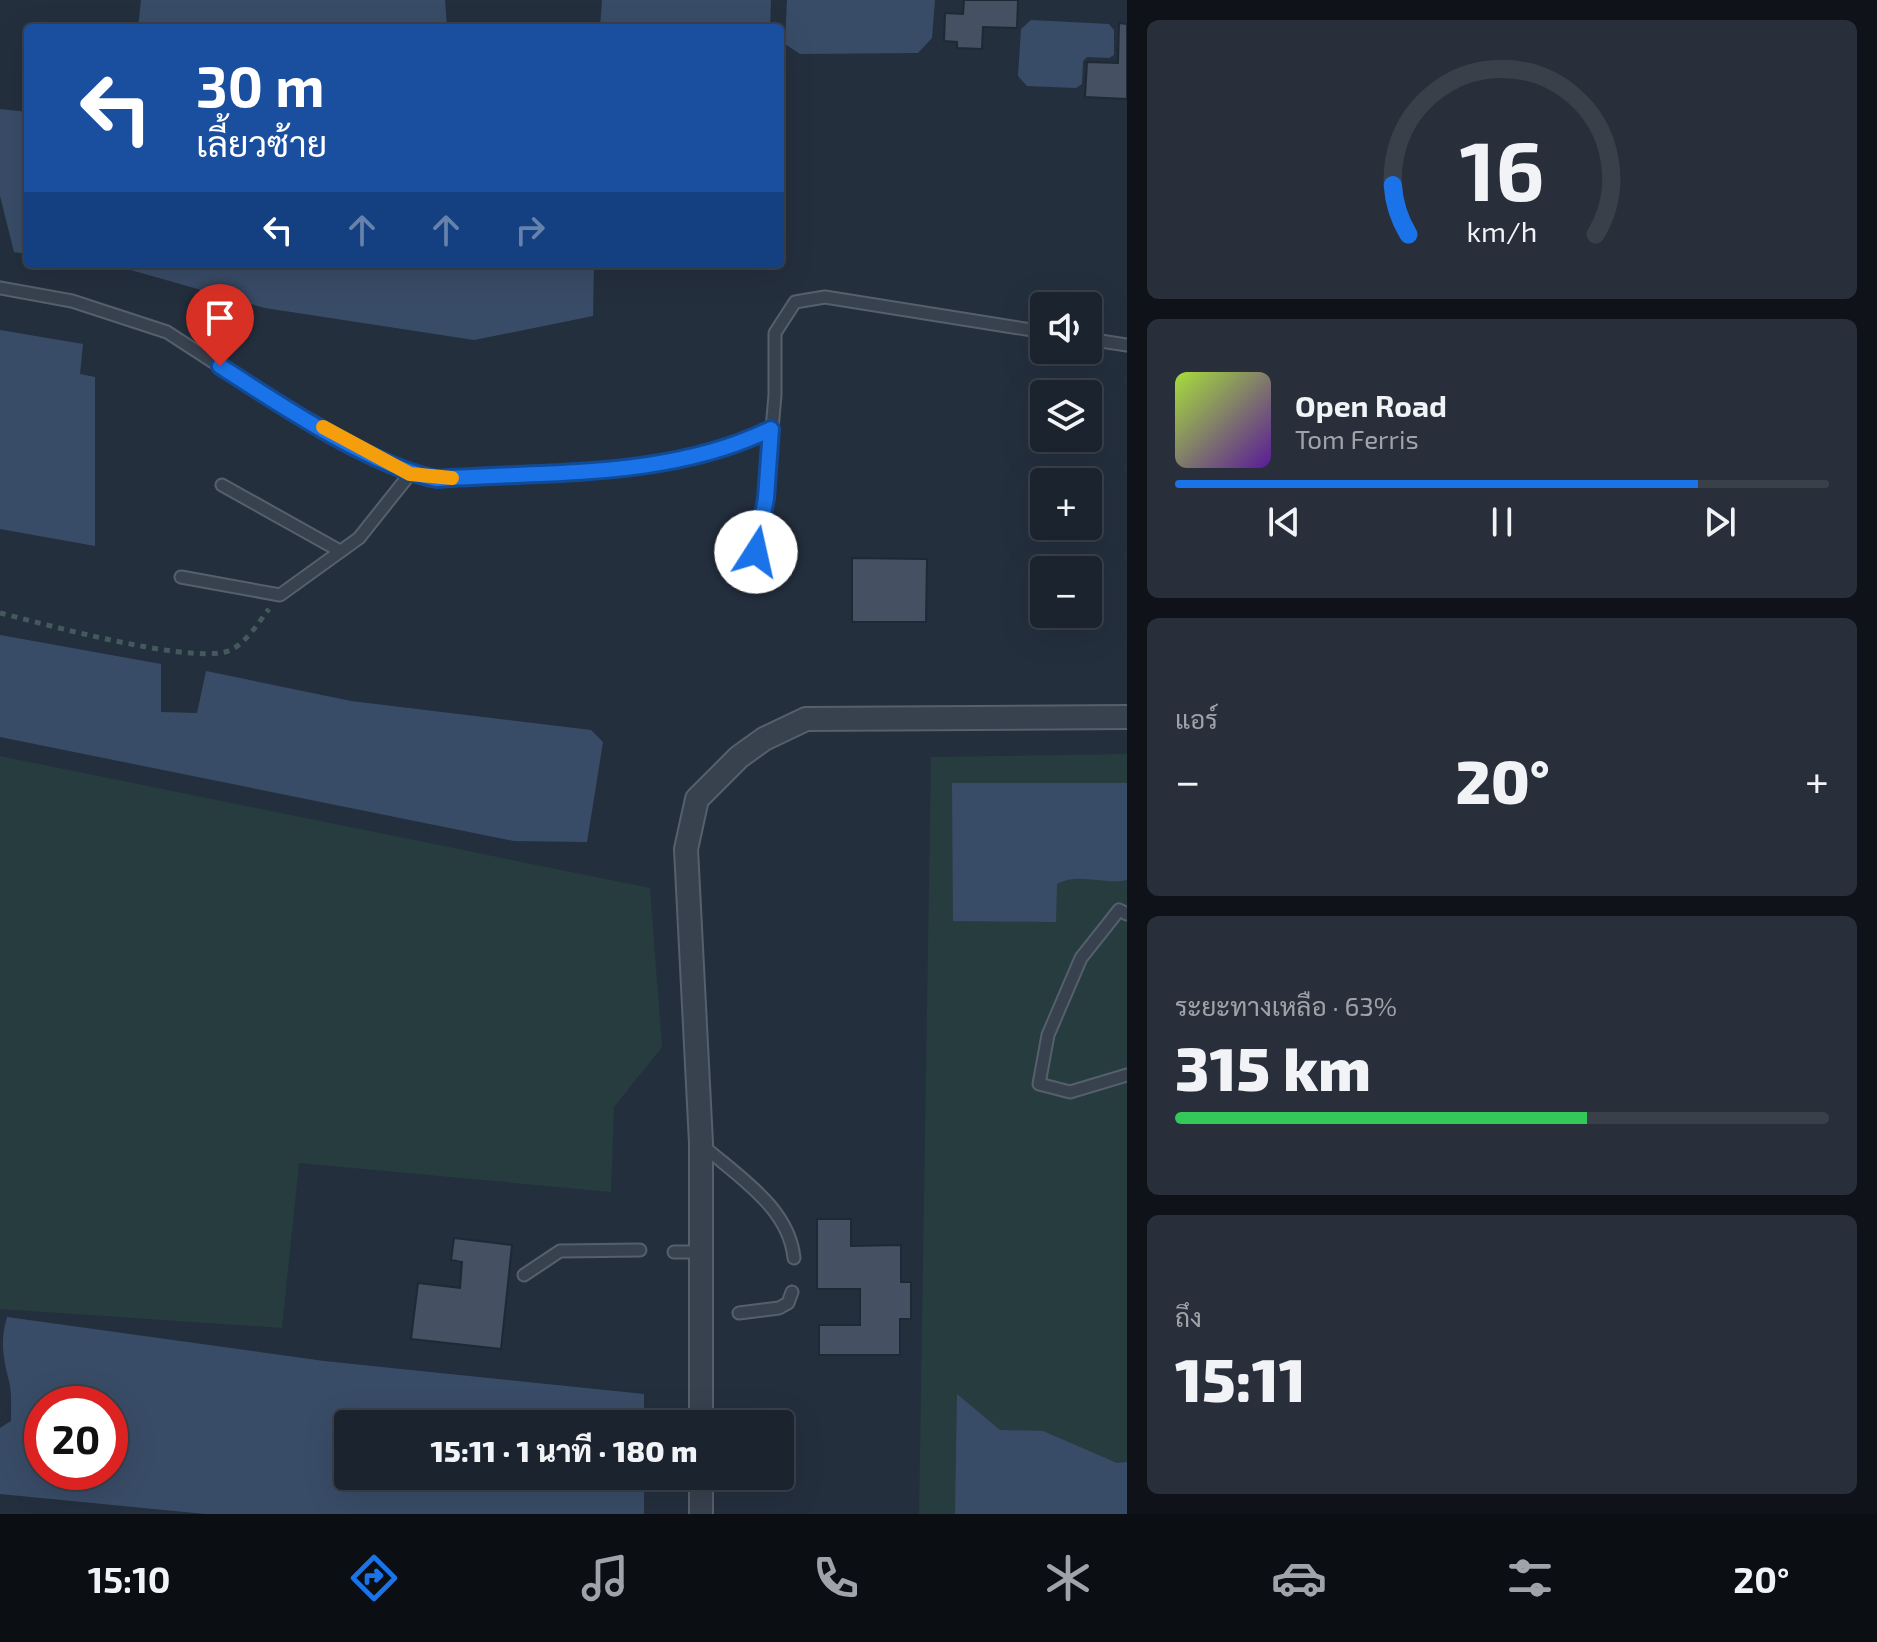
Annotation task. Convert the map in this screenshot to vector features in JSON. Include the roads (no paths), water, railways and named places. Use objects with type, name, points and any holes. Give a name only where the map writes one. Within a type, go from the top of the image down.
[{"type":"street","points":[[701,1410],[701,1143],[686,849],[697,799],[739,757],[764,739],[806,719],[1127,717]]},
{"type":"street","points":[[701,1490],[701,1514]]},
{"type":"lane","points":[[0,288],[72,301],[167,332],[247,384],[410,474],[437,479],[650,465],[692,459],[739,445],[771,429]]},
{"type":"lane","points":[[756,552],[766,498],[775,333],[795,302],[825,297],[1030,330]]},
{"type":"lane","points":[[1102,341],[1127,345]]},
{"type":"lane","points":[[181,577],[280,595],[369,527],[410,474]]},
{"type":"lane","points":[[222,485],[340,551]]},
{"type":"lane","points":[[1127,914],[1119,910],[1081,958],[1048,1035],[1039,1084],[1070,1092],[1127,1075]]},
{"type":"lane","points":[[701,1143],[779,1215],[792,1238],[794,1258]]},
{"type":"lane","points":[[524,1275],[560,1251],[640,1250]]},
{"type":"lane","points":[[674,1252],[701,1252]]},
{"type":"lane","points":[[739,1313],[779,1308],[788,1303],[792,1292]]},
{"type":"water","points":[[141,0],[445,0],[447,24],[138,24]]},
{"type":"water","points":[[602,0],[771,0],[770,24],[600,24]]},
{"type":"water","points":[[787,0],[935,0],[932,38],[918,53],[800,54],[785,44]]},
{"type":"water","points":[[1031,20],[1109,24],[1114,30],[1114,55],[1109,58],[1087,57],[1083,61],[1082,84],[1076,88],[1027,86],[1018,76],[1021,29]]},
{"type":"water","points":[[0,109],[24,112],[24,253],[14,252],[0,196]]},
{"type":"water","points":[[121,268],[594,268],[593,316],[474,340],[265,308]]},
{"type":"water","points":[[0,330],[83,344],[80,374],[95,377],[95,546],[0,529]]},
{"type":"water","points":[[0,635],[161,664],[161,712],[197,713],[206,671],[351,701],[591,730],[603,742],[587,842],[514,841],[0,737]]},
{"type":"water","points":[[952,783],[1127,783],[1127,880],[1074,879],[1057,884],[1056,922],[953,921]]},
{"type":"water","points":[[7,1317],[324,1361],[644,1394],[644,1410],[334,1410],[334,1490],[644,1490],[644,1514],[205,1514],[0,1494],[0,1428],[11,1421],[11,1390],[3,1349]]},
{"type":"water","points":[[957,1394],[1000,1430],[1043,1431],[1117,1463],[1127,1462],[1127,1514],[955,1514]]}]
